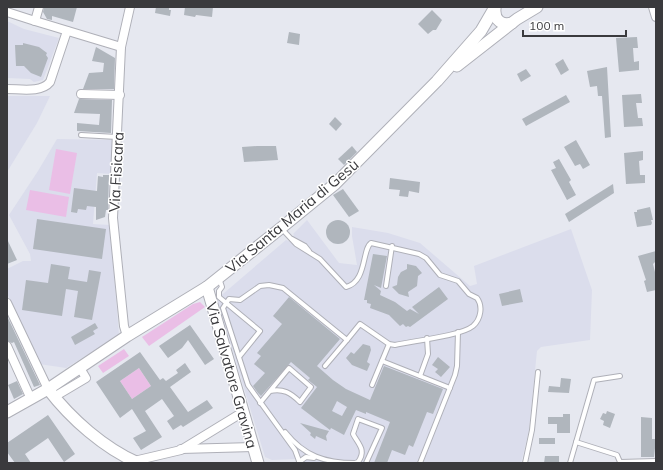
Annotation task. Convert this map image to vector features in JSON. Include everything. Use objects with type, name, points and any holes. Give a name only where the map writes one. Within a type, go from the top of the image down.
[{"type":"main road","points":[[495,8],[496,17],[499,21],[507,24],[515,21],[520,13],[519,7]]},
{"type":"main road","points":[[437,81],[515,21],[537,7]]},
{"type":"main road","points":[[437,81],[481,31],[495,8]]},
{"type":"main road","name":"Via Santa Maria di Gesù","points":[[173,309],[219,278],[335,184],[437,81]]},
{"type":"main road","name":"Via Salvatore Gravina","points":[[207,287],[258,463]]},
{"type":"main road","points":[[7,412],[31,399],[51,393],[82,367],[127,336],[173,309]]},
{"type":"main road","points":[[82,367],[138,335],[173,309]]},
{"type":"main road","points":[[51,393],[67,413],[84,428],[136,462]]},
{"type":"street","points":[[36,21],[39,7]]},
{"type":"street","name":"Via Fisicara","points":[[127,336],[124,326],[113,218],[120,95],[121,47],[130,7]]},
{"type":"street","points":[[653,7],[656,17]]},
{"type":"street","points":[[7,12],[121,47]]},
{"type":"street","points":[[7,89],[40,89],[46,87],[50,82],[70,32]]},
{"type":"street","points":[[81,94],[120,95]]},
{"type":"street","points":[[7,303],[51,393]]},
{"type":"street","points":[[7,346],[31,399]]},
{"type":"street","points":[[181,450],[243,412]]},
{"type":"street","points":[[136,462],[181,450],[253,447]]},
{"type":"lane","points":[[81,135],[117,137]]},
{"type":"lane","points":[[281,228],[299,246],[309,251],[329,267],[346,286],[350,286],[355,281],[363,267],[369,244],[372,243],[392,246],[419,254],[426,258],[440,275],[458,281],[469,294],[477,298],[480,312],[478,321],[472,327],[458,332],[395,345],[389,344],[360,324],[325,366]]},
{"type":"lane","points":[[386,286],[392,246]]},
{"type":"lane","points":[[219,278],[222,287],[219,291],[219,297],[260,331],[239,357]]},
{"type":"lane","points":[[299,461],[248,385],[222,308],[225,302],[229,299],[240,300],[260,286],[277,286],[290,292],[347,340]]},
{"type":"lane","points":[[420,463],[450,388],[457,366],[458,332]]},
{"type":"lane","points":[[420,376],[428,354],[427,338]]},
{"type":"lane","points":[[372,385],[389,344]]},
{"type":"lane","points":[[382,360],[450,388]]},
{"type":"lane","points":[[260,403],[289,368],[312,388],[300,402],[286,391],[279,390],[270,392]]},
{"type":"lane","points":[[525,463],[532,430],[538,372]]},
{"type":"lane","points":[[570,463],[594,380],[620,376]]},
{"type":"lane","points":[[260,403],[294,443],[307,453],[323,459],[346,463],[358,462],[362,449],[353,434],[358,419],[382,428],[366,463]]},
{"type":"lane","points":[[576,442],[617,455],[620,462],[656,461]]},
{"type":"lane","points":[[299,461],[307,453]]},
{"type":"lane","points":[[299,461],[306,457],[336,463]]},
{"type":"shaded area","points":[[7,21],[24,29],[59,38],[43,80],[34,82],[30,79],[7,78]]},
{"type":"shaded area","points":[[7,96],[50,96],[37,123],[7,172]]},
{"type":"shaded area","points":[[57,139],[114,140],[111,174],[97,173],[93,224],[110,225],[119,335],[66,368],[39,364],[7,293],[7,269],[23,261],[31,261],[30,254],[9,215]]},
{"type":"shaded area","points":[[56,149],[77,153],[70,194],[49,190]]},
{"type":"shaded area","points":[[30,190],[69,197],[66,217],[26,210]]},
{"type":"shaded area","points":[[307,220],[339,263],[357,265],[352,227],[388,233],[420,243],[470,286],[477,284],[474,266],[571,229],[592,290],[590,340],[541,347],[537,351],[529,430],[521,463],[303,463],[295,459],[272,460],[265,457],[217,299],[286,240],[289,241],[294,235],[293,234]]},
{"type":"shaded area","points":[[200,302],[205,307],[149,346],[142,337],[193,304]]},
{"type":"shaded area","points":[[124,349],[129,356],[103,373],[98,366]]},
{"type":"shaded area","points":[[139,368],[151,386],[132,399],[120,381]]},
{"type":"building","points":[[44,7],[77,7],[73,22],[52,16],[52,20],[47,19],[43,12]]},
{"type":"building","points":[[156,7],[169,7],[169,10],[171,10],[170,16],[155,13]]},
{"type":"building","points":[[185,7],[213,7],[212,17],[196,15],[195,17],[184,15]]},
{"type":"building","points":[[432,10],[442,20],[436,30],[433,30],[428,34],[418,24]]},
{"type":"building","points":[[289,32],[300,34],[299,45],[287,43]]},
{"type":"building","points":[[637,37],[638,48],[633,48],[634,62],[639,61],[639,70],[619,72],[616,38]]},
{"type":"building","points":[[23,43],[39,47],[47,53],[46,55],[48,58],[41,77],[31,73],[24,66],[16,66],[15,45],[23,45]]},
{"type":"building","points":[[96,47],[115,58],[114,89],[83,89],[89,73],[103,72],[104,63],[92,61]]},
{"type":"building","points":[[563,59],[569,70],[561,75],[555,64]]},
{"type":"building","points":[[607,67],[611,137],[605,138],[602,96],[598,96],[597,86],[590,87],[587,71]]},
{"type":"building","points":[[526,69],[531,76],[521,82],[517,74]]},
{"type":"building","points":[[641,94],[642,103],[636,103],[638,118],[642,118],[643,126],[624,127],[622,95]]},
{"type":"building","points":[[566,95],[570,102],[526,126],[522,119]]},
{"type":"building","points":[[79,99],[112,100],[111,133],[77,131],[77,123],[99,125],[100,114],[74,113]]},
{"type":"building","points":[[335,117],[342,124],[336,131],[329,124]]},
{"type":"building","points":[[576,140],[590,165],[583,169],[580,164],[575,166],[564,147]]},
{"type":"building","points":[[276,146],[278,160],[244,162],[242,147]]},
{"type":"building","points":[[352,146],[357,152],[344,165],[338,159]]},
{"type":"building","points":[[643,151],[643,160],[639,161],[640,175],[645,175],[645,183],[626,184],[624,153]]},
{"type":"building","points":[[559,159],[571,180],[569,182],[576,195],[567,200],[551,170],[556,168],[553,162]]},
{"type":"building","points":[[103,175],[109,175],[108,210],[106,210],[105,217],[96,220],[96,207],[87,206],[86,210],[78,209],[77,213],[71,212],[74,188],[97,191],[98,176],[103,177]]},
{"type":"building","points":[[390,178],[420,182],[419,193],[409,191],[408,197],[399,196],[400,190],[389,189]]},
{"type":"building","points":[[613,184],[614,193],[569,222],[565,214]]},
{"type":"building","points":[[343,189],[359,211],[349,217],[333,195]]},
{"type":"building","points":[[650,207],[653,220],[651,220],[651,225],[637,227],[634,212]]},
{"type":"building","points":[[37,219],[106,229],[102,259],[33,249]]},
{"type":"building","points":[[338,220],[347,223],[350,232],[347,241],[338,244],[329,241],[326,232],[329,223]]},
{"type":"building","points":[[7,239],[17,260],[7,264]]},
{"type":"building","points":[[656,251],[656,261],[653,264],[656,276],[656,290],[647,292],[644,281],[646,280],[638,256]]},
{"type":"building","points":[[373,254],[387,256],[381,288],[374,285],[381,291],[380,295],[395,302],[407,311],[410,309],[419,314],[412,307],[439,287],[448,299],[410,327],[406,327],[403,324],[400,326],[389,315],[370,308],[371,304],[367,303],[367,300],[364,300]]},
{"type":"building","points":[[51,264],[70,267],[68,279],[87,282],[89,270],[101,272],[92,320],[74,317],[78,291],[66,289],[62,316],[22,310],[26,280],[48,283]]},
{"type":"building","points":[[407,264],[416,266],[422,273],[418,276],[417,286],[408,292],[409,297],[399,294],[392,287],[397,285],[398,277],[401,272],[407,269]]},
{"type":"building","points":[[520,289],[523,302],[502,306],[499,294]]},
{"type":"building","points":[[289,297],[340,339],[317,366],[346,389],[370,400],[384,366],[443,389],[433,414],[427,412],[413,447],[409,445],[405,455],[392,450],[387,463],[374,463],[390,422],[366,412],[366,414],[356,410],[344,435],[331,428],[330,430],[301,408],[317,387],[308,380],[310,378],[291,362],[261,396],[253,386],[265,373],[254,364],[261,356],[257,353],[282,324],[273,316]],"holes":[[[337,401],[347,407],[342,416],[332,411]]]},
{"type":"building","points":[[7,316],[40,385],[34,387],[14,342],[12,343],[7,341]]},
{"type":"building","points":[[95,323],[98,328],[93,331],[95,334],[75,345],[71,337]]},
{"type":"building","points":[[190,325],[214,359],[205,365],[188,340],[182,348],[168,358],[159,346]]},
{"type":"building","points":[[363,344],[370,346],[371,350],[367,362],[370,364],[367,371],[352,365],[346,358],[351,352],[354,354]]},
{"type":"building","points":[[140,352],[160,380],[163,378],[166,381],[178,373],[176,370],[185,363],[191,372],[170,387],[188,412],[207,400],[213,408],[183,427],[181,425],[173,430],[167,421],[174,416],[162,399],[145,411],[162,437],[141,450],[133,438],[146,431],[132,409],[120,418],[96,382]],"holes":[[[139,368],[151,386],[132,399],[120,381]]]},
{"type":"building","points":[[438,357],[450,367],[441,377],[435,372],[438,369],[432,365]]},
{"type":"building","points":[[561,378],[571,379],[569,393],[548,392],[549,386],[560,387]]},
{"type":"building","points":[[17,381],[23,394],[14,399],[8,385]]},
{"type":"building","points":[[607,411],[615,414],[610,428],[603,425],[604,421],[600,419],[603,413],[606,414]]},
{"type":"building","points":[[563,414],[570,414],[570,433],[557,433],[557,424],[548,424],[548,417],[563,417]]},
{"type":"building","points":[[48,415],[75,454],[64,462],[48,438],[25,454],[31,463],[15,463],[7,452],[7,443]]},
{"type":"building","points":[[641,417],[652,418],[652,439],[656,439],[654,457],[641,457]]},
{"type":"building","points":[[300,423],[329,431],[326,436],[327,441],[316,436],[315,439]]},
{"type":"building","points":[[539,438],[555,438],[555,444],[539,444]]},
{"type":"building","points":[[545,456],[559,456],[559,463],[544,463]]}]
